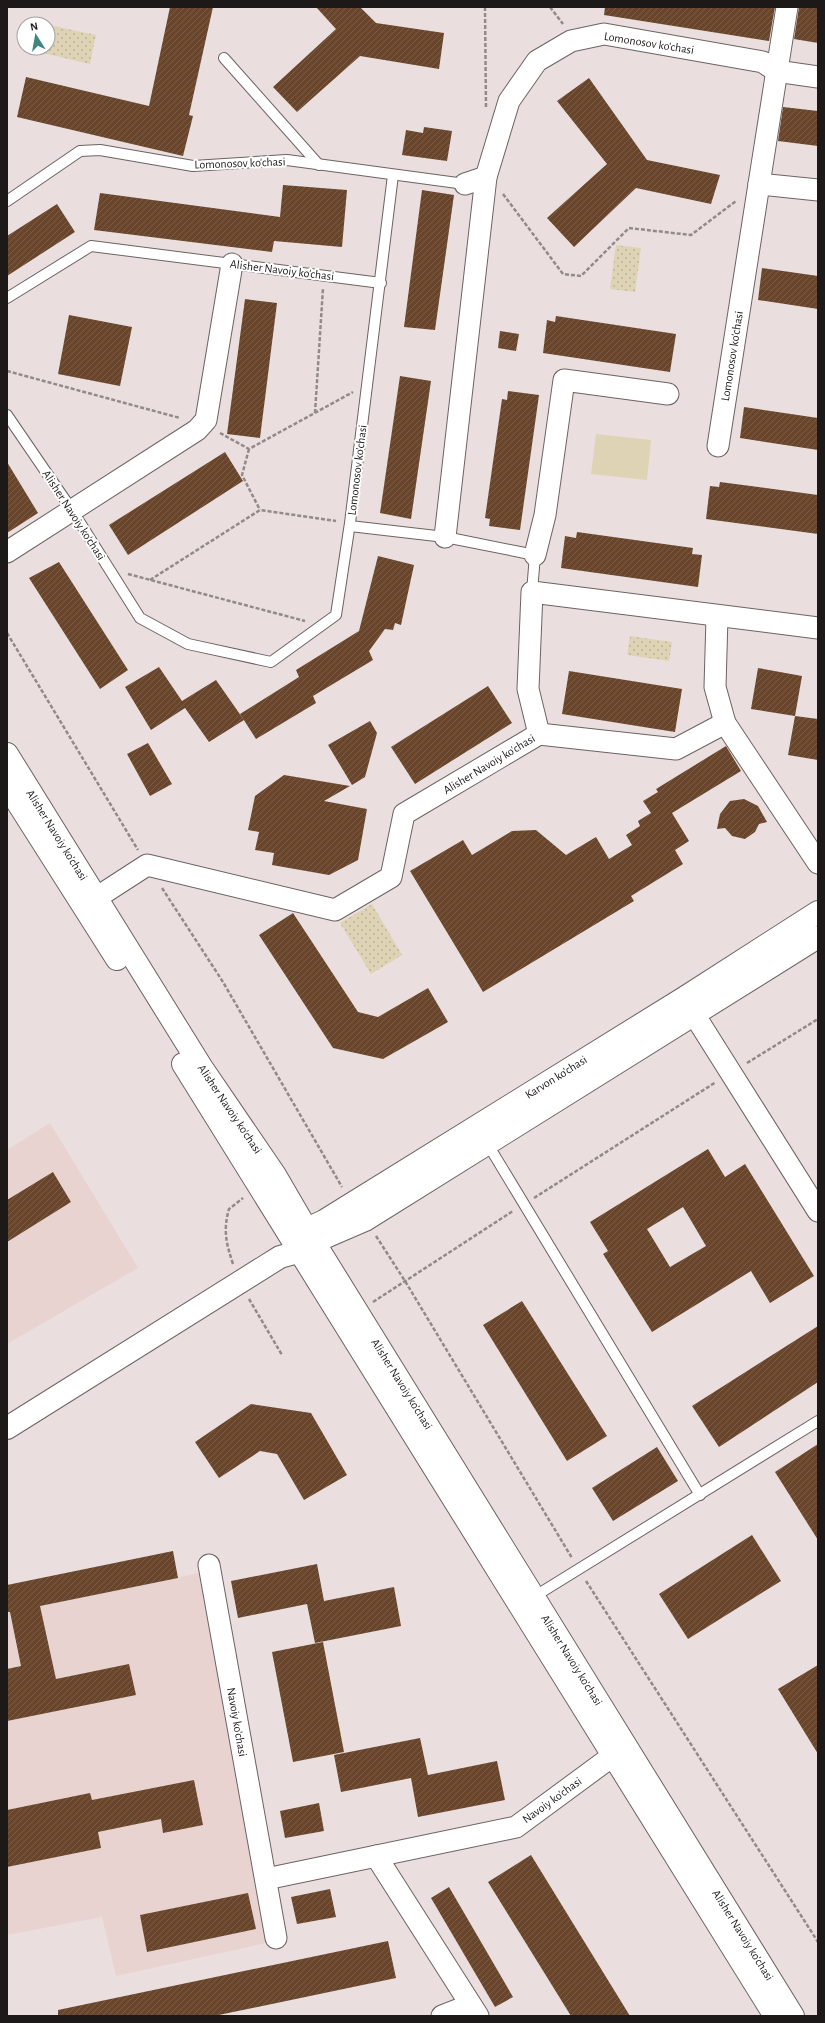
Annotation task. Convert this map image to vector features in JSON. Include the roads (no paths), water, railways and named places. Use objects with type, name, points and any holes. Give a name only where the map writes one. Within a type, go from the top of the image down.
[{"type":"main road","name":"Alisher Navoiy ko'chasi","points":[[7,754],[202,1068],[275,1175],[298,1244],[357,1312],[527,1602]]},
{"type":"main road","name":"Alisher Navoiy ko'chasi","points":[[7,786],[527,1602],[619,1750],[794,2016]]},
{"type":"main road","name":"Karvon ko'chasi","points":[[298,1244],[324,1221],[689,1006],[818,912]]},
{"type":"main road","points":[[7,1428],[298,1244],[365,1220],[487,1143],[689,1006],[818,937]]},
{"type":"main road","name":"Alisher Navoiy ko'chasi","points":[[619,1750],[775,2016]]},
{"type":"street","name":"Lomonosov ko'chasi","points":[[718,446],[787,7]]},
{"type":"street","name":"Lomonosov ko'chasi","points":[[465,184],[487,175],[509,101],[537,61],[571,41],[604,34],[763,62],[776,71],[818,77]]},
{"type":"street","points":[[445,537],[487,175]]},
{"type":"street","points":[[759,184],[818,190]]},
{"type":"street","points":[[7,552],[197,430],[206,420],[232,264]]},
{"type":"street","points":[[535,555],[545,515],[564,380],[668,394]]},
{"type":"street","points":[[539,734],[528,689],[532,592],[718,617],[818,628]]},
{"type":"street","points":[[718,617],[715,688],[725,723],[818,863]]},
{"type":"street","name":"Alisher Navoiy ko'chasi","points":[[96,898],[147,865],[335,910],[391,877],[404,814],[539,734],[676,749],[725,723]]},
{"type":"street","points":[[689,1006],[818,1211]]},
{"type":"street","name":"Navoiy ko'chasi","points":[[209,1565],[276,1938]]},
{"type":"street","name":"Navoiy ko'chasi","points":[[266,1879],[516,1827],[619,1750]]},
{"type":"street","points":[[376,1856],[474,2010],[442,2016]]},
{"type":"lane","points":[[224,58],[319,165]]},
{"type":"lane","name":"Lomonosov ko'chasi","points":[[7,201],[80,151],[100,150],[192,166],[287,160],[465,184]]},
{"type":"lane","name":"Lomonosov ko'chasi","points":[[350,525],[394,175]]},
{"type":"lane","name":"Alisher Navoiy ko'chasi","points":[[7,298],[91,246],[381,283]]},
{"type":"lane","name":"Alisher Navoiy ko'chasi","points":[[7,415],[72,510],[140,618],[188,644],[271,662],[336,615],[350,525]]},
{"type":"lane","points":[[350,525],[445,537],[535,555],[532,592]]},
{"type":"lane","points":[[487,1143],[700,1495]]},
{"type":"lane","points":[[527,1602],[818,1421]]}]
